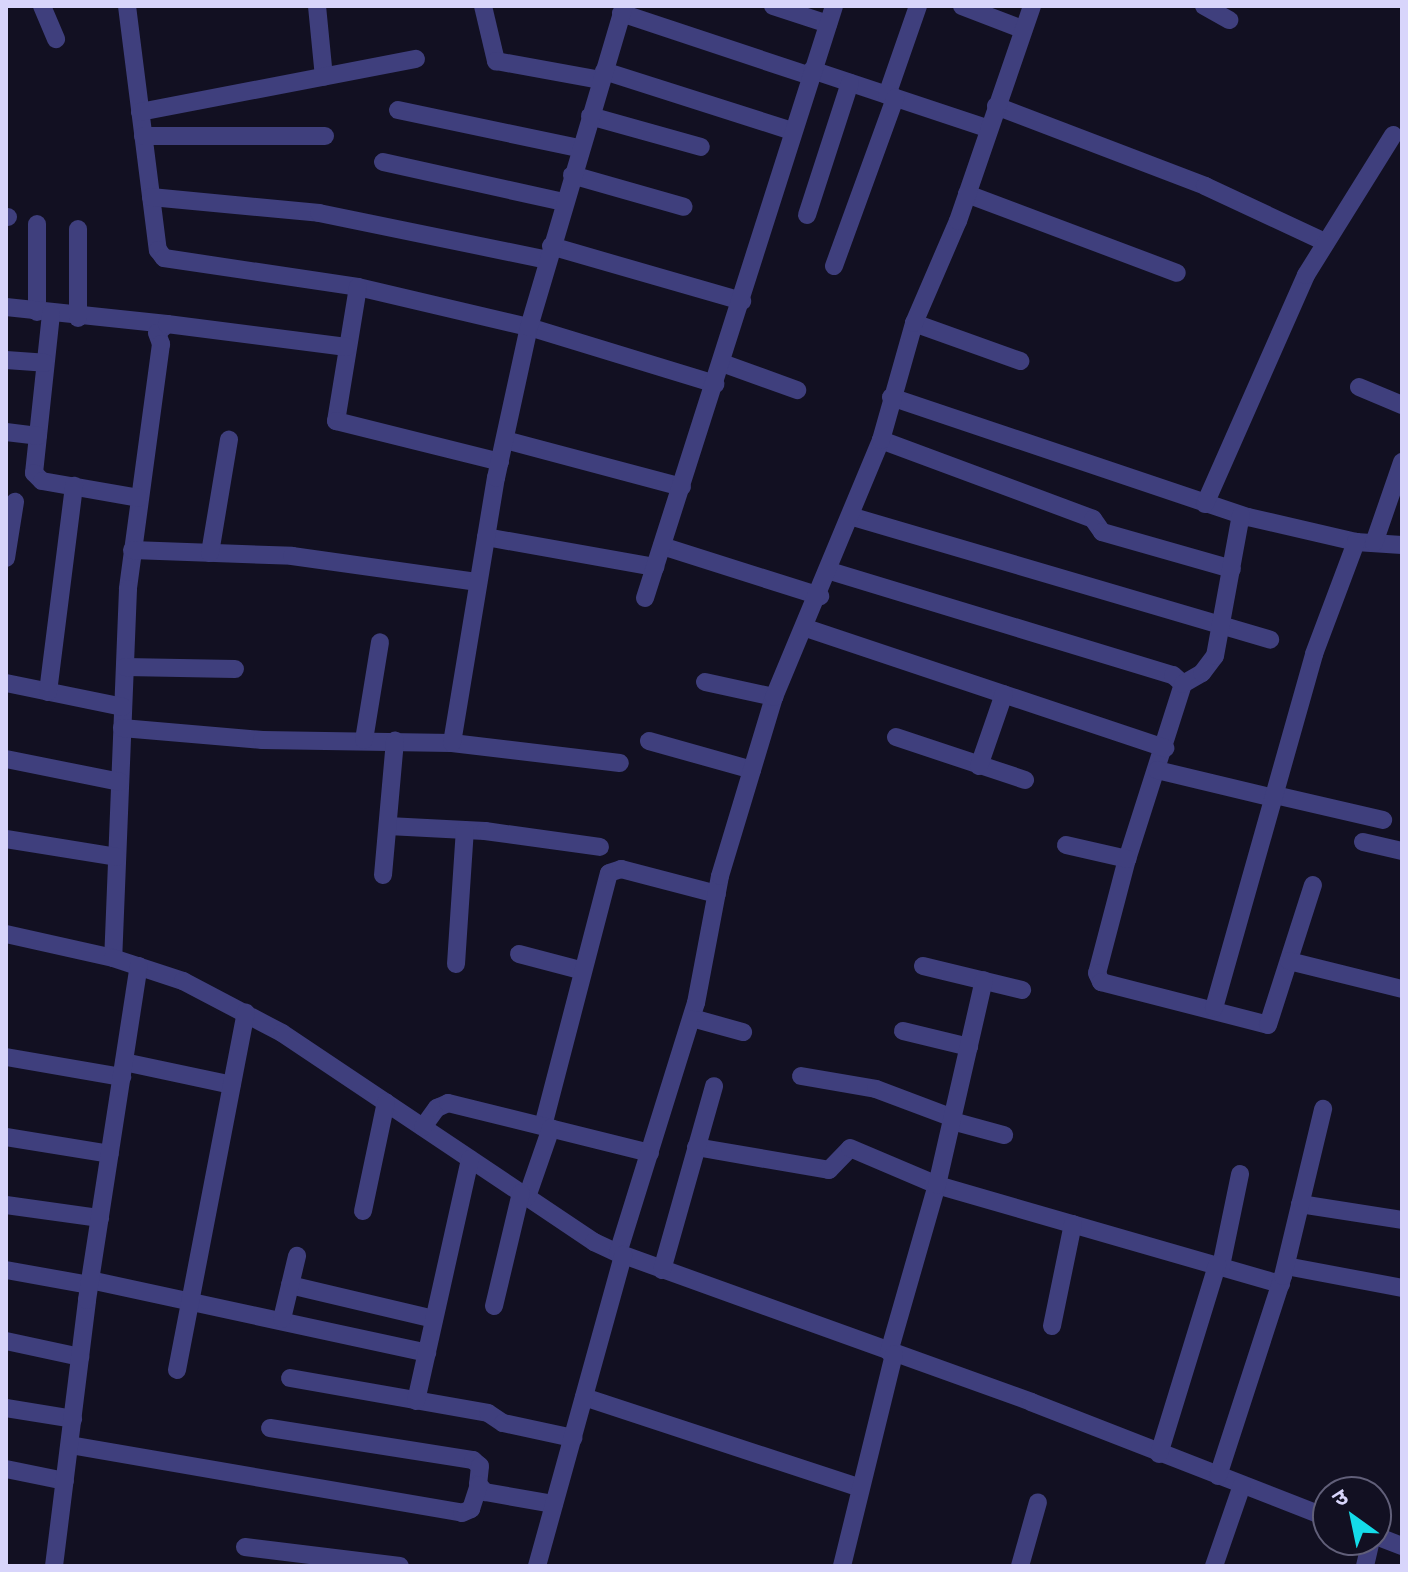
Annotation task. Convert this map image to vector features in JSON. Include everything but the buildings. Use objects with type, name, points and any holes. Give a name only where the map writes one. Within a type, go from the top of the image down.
[{"type":"street","points":[[42,6],[56,39]]},
{"type":"street","points":[[127,6],[158,250],[164,258],[358,287],[529,327],[715,384]]},
{"type":"street","points":[[317,6],[324,77]]},
{"type":"street","points":[[483,6],[496,61],[602,76],[792,131]]},
{"type":"street","points":[[645,598],[831,15],[773,6]]},
{"type":"street","points":[[834,266],[918,6]]},
{"type":"street","points":[[962,6],[1022,29]]},
{"type":"street","points":[[537,1566],[621,1254],[692,1018],[717,894],[774,697],[820,596],[881,440],[914,323],[967,194],[1032,6]]},
{"type":"street","points":[[1204,6],[1229,20]]},
{"type":"street","points":[[452,743],[486,537],[529,327],[579,148],[622,10],[989,129]]},
{"type":"street","points":[[140,112],[416,59]]},
{"type":"street","points":[[807,215],[850,83]]},
{"type":"street","points":[[996,106],[1205,186],[1325,242]]},
{"type":"street","points":[[398,110],[579,148]]},
{"type":"street","points":[[590,116],[701,147]]},
{"type":"street","points":[[1205,504],[1294,298],[1325,242],[1393,135]]},
{"type":"street","points":[[143,136],[325,136]]},
{"type":"street","points":[[383,162],[564,202]]},
{"type":"street","points":[[572,175],[684,207]]},
{"type":"street","points":[[967,194],[1177,273]]},
{"type":"street","points":[[151,197],[319,213],[549,253],[742,301]]},
{"type":"street","points":[[6,558],[10,502],[34,473],[45,363],[37,224]]},
{"type":"street","points":[[78,229],[78,318]]},
{"type":"street","points":[[358,287],[335,413],[340,425],[500,462]]},
{"type":"street","points":[[6,307],[78,318],[167,324],[347,347]]},
{"type":"street","points":[[914,323],[1020,361]]},
{"type":"street","points":[[113,958],[132,550],[161,344],[157,333],[167,324]]},
{"type":"street","points":[[6,360],[45,363]]},
{"type":"street","points":[[722,363],[797,390]]},
{"type":"street","points":[[1359,387],[1402,405]]},
{"type":"street","points":[[891,397],[1241,515],[1365,543],[1402,545]]},
{"type":"street","points":[[6,432],[38,436]]},
{"type":"street","points":[[210,553],[229,440]]},
{"type":"street","points":[[505,440],[682,487]]},
{"type":"street","points":[[881,440],[1093,519],[1102,532],[1232,569]]},
{"type":"street","points":[[1214,1008],[1314,654],[1401,468]]},
{"type":"street","points":[[34,473],[42,481],[139,498]]},
{"type":"street","points":[[48,692],[74,486]]},
{"type":"street","points":[[1241,515],[1221,626],[1210,666],[1183,684],[1127,859],[1098,978],[1271,1024],[1313,885]]},
{"type":"street","points":[[850,516],[1270,640]]},
{"type":"street","points":[[486,537],[655,567]]},
{"type":"street","points":[[662,546],[820,596]]},
{"type":"street","points":[[132,550],[301,557],[478,582]]},
{"type":"street","points":[[830,571],[1173,675],[1183,684]]},
{"type":"street","points":[[806,628],[1165,748]]},
{"type":"street","points":[[364,740],[380,642]]},
{"type":"street","points":[[125,667],[235,669]]},
{"type":"street","points":[[705,682],[774,697]]},
{"type":"street","points":[[6,683],[123,707]]},
{"type":"street","points":[[979,766],[1004,694]]},
{"type":"street","points":[[122,728],[262,740],[452,743],[620,763]]},
{"type":"street","points":[[896,737],[1025,780]]},
{"type":"street","points":[[383,875],[395,741]]},
{"type":"street","points":[[649,741],[752,770]]},
{"type":"street","points":[[6,759],[120,782]]},
{"type":"street","points":[[1157,770],[1383,820]]},
{"type":"street","points":[[388,826],[465,830],[600,847]]},
{"type":"street","points":[[456,964],[465,830]]},
{"type":"street","points":[[6,839],[117,857]]},
{"type":"street","points":[[1363,842],[1402,851]]},
{"type":"street","points":[[1066,845],[1127,859]]},
{"type":"street","points":[[494,1306],[524,1195],[547,1127],[580,970],[605,879],[614,870],[717,894]]},
{"type":"street","points":[[6,934],[139,966],[183,981],[246,1013],[524,1195],[621,1254],[1031,1402],[1312,1512]]},
{"type":"street","points":[[519,954],[580,970]]},
{"type":"street","points":[[1289,961],[1402,989]]},
{"type":"street","points":[[54,1566],[90,1283],[139,966]]},
{"type":"street","points":[[923,966],[1022,990]]},
{"type":"street","points":[[842,1566],[892,1353],[937,1185],[984,980]]},
{"type":"street","points":[[177,1370],[246,1013]]},
{"type":"street","points":[[692,1018],[743,1032]]},
{"type":"street","points":[[903,1031],[969,1047]]},
{"type":"street","points":[[6,1057],[232,1085]]},
{"type":"street","points":[[801,1076],[876,1089],[952,1119],[1004,1135]]},
{"type":"street","points":[[662,1270],[714,1086]]},
{"type":"street","points":[[363,1211],[386,1102]]},
{"type":"street","points":[[423,1127],[437,1108],[448,1103],[650,1153]]},
{"type":"street","points":[[1218,1476],[1283,1275],[1323,1109]]},
{"type":"street","points":[[6,1137],[110,1154]]},
{"type":"street","points":[[696,1147],[829,1170],[850,1148],[937,1185],[1219,1266],[1402,1288]]},
{"type":"street","points":[[416,1401],[470,1159]]},
{"type":"street","points":[[1159,1454],[1219,1266],[1240,1174]]},
{"type":"street","points":[[1300,1204],[1402,1220]]},
{"type":"street","points":[[6,1205],[100,1218]]},
{"type":"street","points":[[1052,1326],[1073,1224]]},
{"type":"street","points":[[282,1319],[297,1256]]},
{"type":"street","points":[[6,1270],[191,1298],[427,1353]]},
{"type":"street","points":[[290,1285],[434,1319]]},
{"type":"street","points":[[6,1341],[80,1357]]},
{"type":"street","points":[[290,1378],[488,1413],[503,1423],[573,1438]]},
{"type":"street","points":[[584,1397],[860,1488]]},
{"type":"street","points":[[6,1408],[73,1419]]},
{"type":"street","points":[[70,1445],[462,1513],[471,1509],[479,1485],[480,1466],[473,1460],[270,1428]]},
{"type":"street","points":[[6,1469],[65,1481]]},
{"type":"street","points":[[479,1485],[485,1492],[554,1504]]},
{"type":"street","points":[[1214,1566],[1242,1485]]},
{"type":"street","points":[[1020,1566],[1038,1502]]},
{"type":"street","points":[[245,1547],[400,1566]]}]
